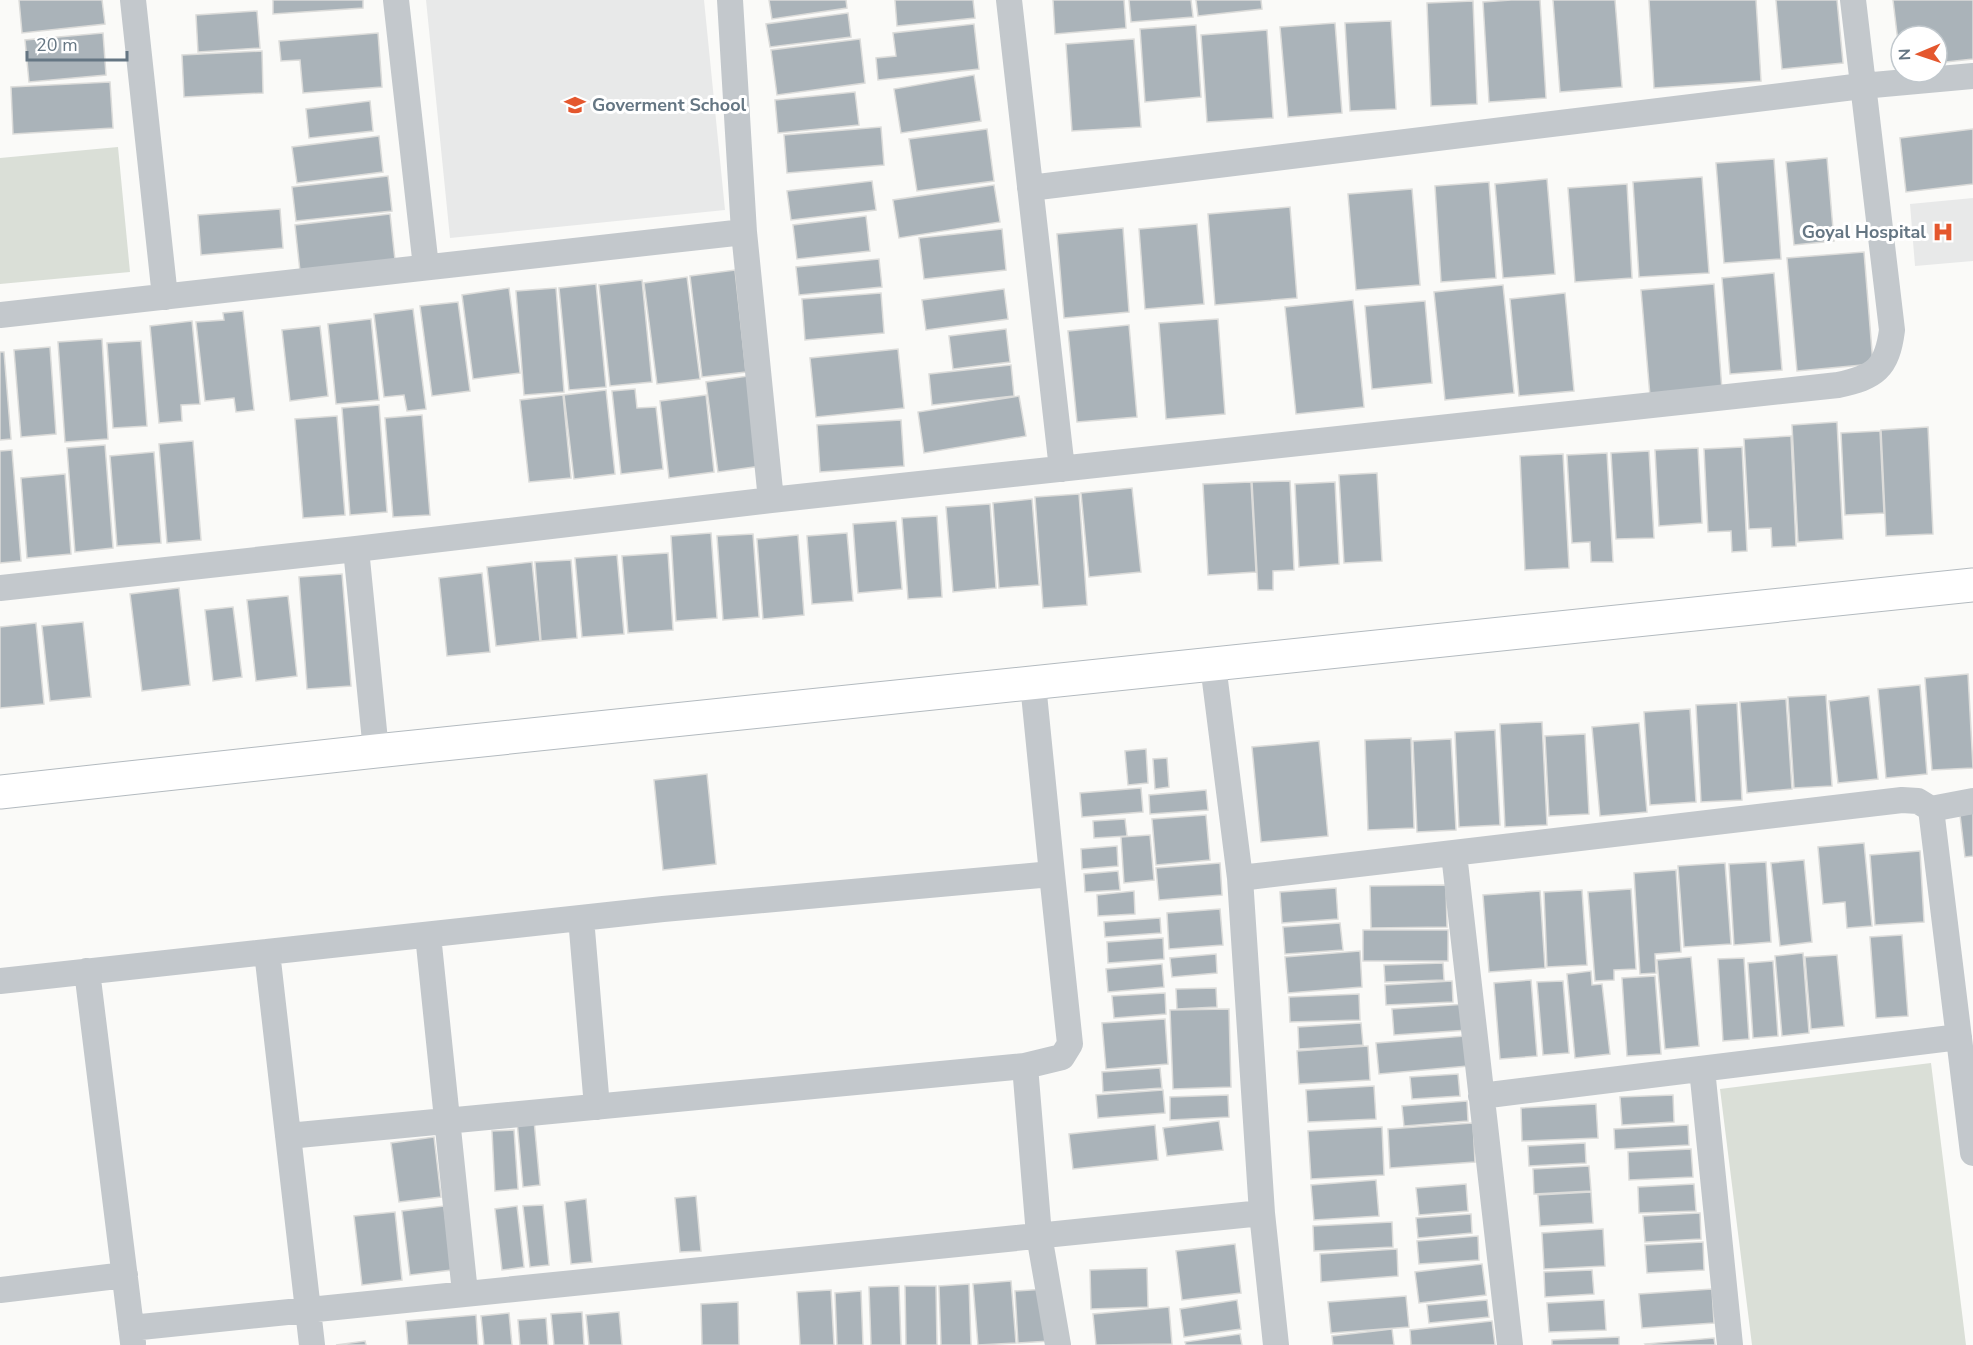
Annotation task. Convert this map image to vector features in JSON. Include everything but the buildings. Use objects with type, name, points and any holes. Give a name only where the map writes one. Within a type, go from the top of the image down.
[{"type":"street","points":[[133,0],[165,297]]},
{"type":"street","points":[[396,0],[426,267]]},
{"type":"street","points":[[730,0],[744,232],[771,500]]},
{"type":"street","points":[[1009,0],[1062,469]]},
{"type":"street","points":[[0,588],[771,500],[1826,386],[1861,380],[1878,369],[1890,349],[1893,330],[1852,0]]},
{"type":"street","points":[[1030,188],[1862,86],[1973,76]]},
{"type":"street","points":[[0,315],[744,232]]},
{"type":"street","points":[[356,549],[376,751]]},
{"type":"street","points":[[0,792],[1973,585]]},
{"type":"street","points":[[1213,665],[1240,878],[1262,1213],[1276,1345]]},
{"type":"street","points":[[288,1137],[1025,1066],[1062,1057],[1070,1044],[1033,684]]},
{"type":"street","points":[[1240,878],[1902,800],[1918,801],[1931,809],[1973,801]]},
{"type":"street","points":[[1931,809],[1973,1153]]},
{"type":"street","points":[[1454,854],[1510,1345]]},
{"type":"street","points":[[0,981],[581,918],[1052,874]]},
{"type":"street","points":[[581,918],[597,1107]]},
{"type":"street","points":[[428,935],[465,1293]]},
{"type":"street","points":[[267,952],[312,1345]]},
{"type":"street","points":[[87,971],[132,1336],[308,1309],[1262,1213]]},
{"type":"street","points":[[1481,1096],[1959,1037]]},
{"type":"street","points":[[1025,1066],[1039,1235],[1058,1345]]},
{"type":"street","points":[[1702,1069],[1730,1345]]},
{"type":"street","points":[[0,1290],[125,1275]]},
{"type":"shaded area","name":"Goverment School","points":[[426,0],[704,0],[725,210],[450,238]]},
{"type":"shaded area","points":[[118,147],[130,272],[0,284],[0,158]]},
{"type":"shaded area","name":"Goyal Hospital","points":[[1973,198],[1973,261],[1915,266],[1910,204]]},
{"type":"shaded area","points":[[1931,1063],[1966,1345],[1752,1345],[1720,1089]]},
{"type":"place","name":"Goverment School","points":[[575,105]]},
{"type":"place","name":"Goyal Hospital","points":[[1943,232]]}]
